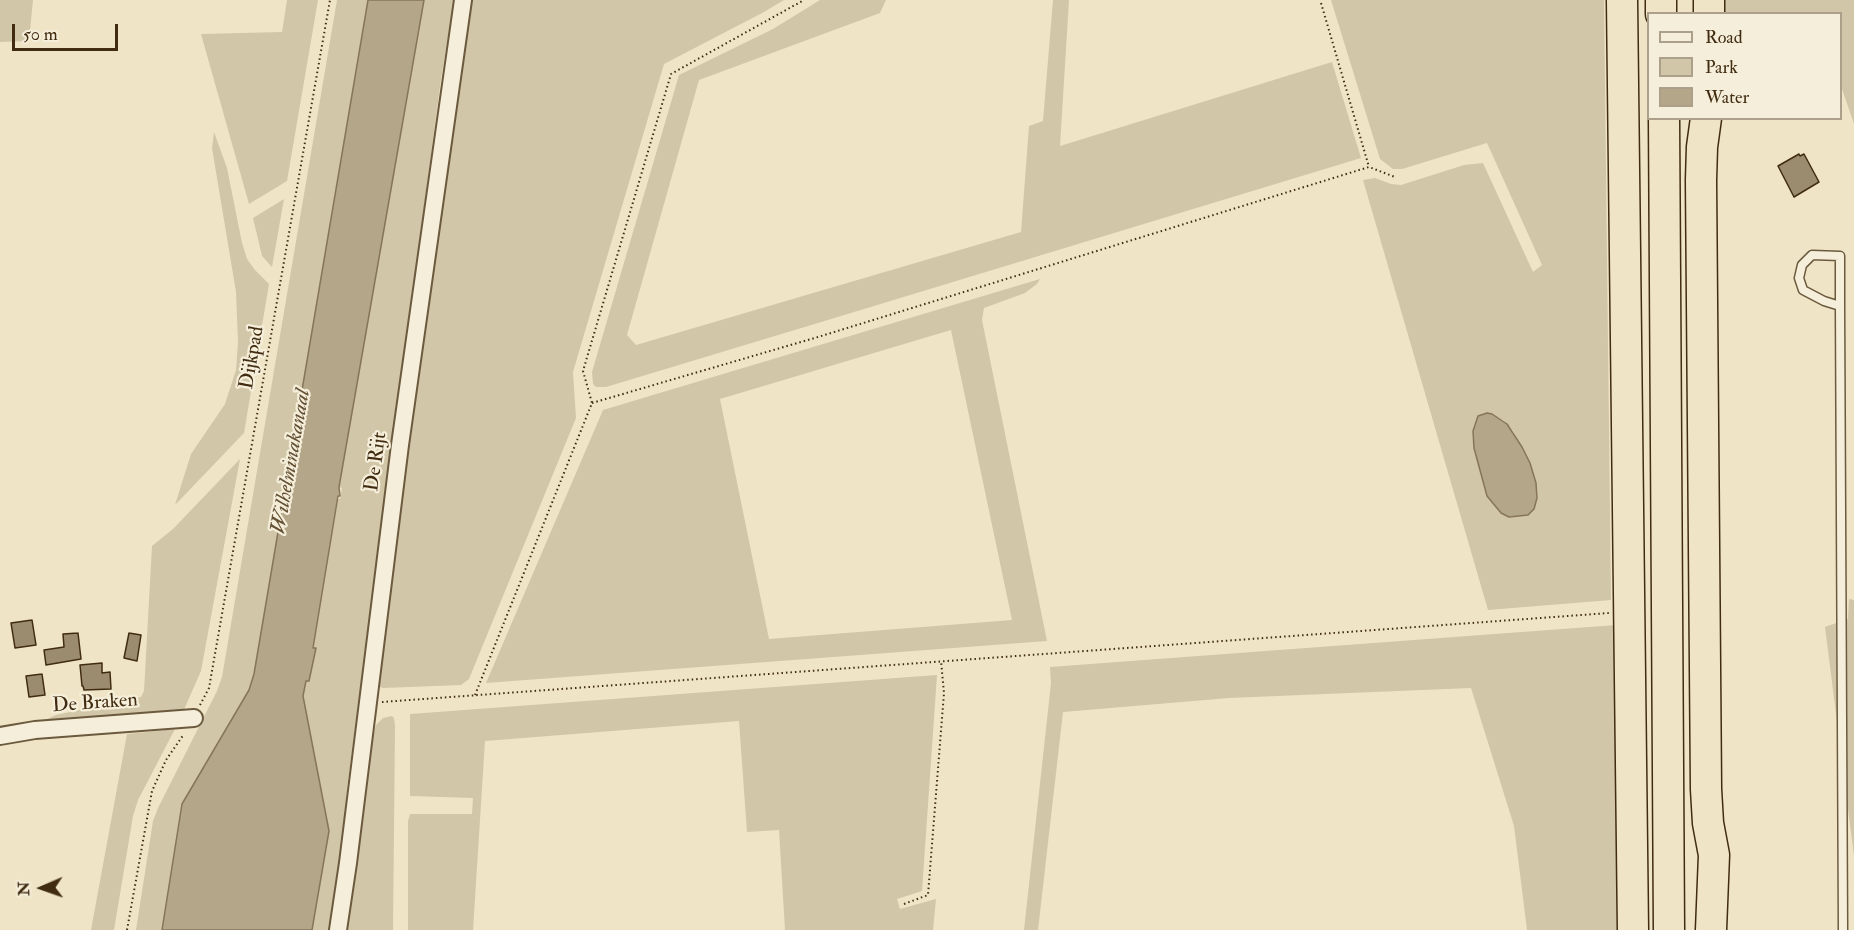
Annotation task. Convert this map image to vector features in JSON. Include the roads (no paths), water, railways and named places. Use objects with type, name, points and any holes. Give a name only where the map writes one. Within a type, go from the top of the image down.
[{"type":"highway","points":[[1622,0],[1633,930]]},
{"type":"highway","points":[[1664,120],[1669,930]]},
{"type":"highway","points":[[1706,120],[1701,180],[1707,674],[1706,789],[1708,823],[1714,855]]},
{"type":"highway","points":[[1712,930],[1714,855],[1722,822],[1726,669],[1721,160],[1715,120]]},
{"type":"street","name":"De Rijt","points":[[338,930],[400,445],[463,0]]},
{"type":"street","name":"De Braken","points":[[0,736],[35,730],[194,718]]},
{"type":"lane","points":[[1840,306],[1803,290],[1799,278],[1802,265],[1812,255],[1840,256],[1843,930]]},
{"type":"water","name":"Wilhelminakanaal","points":[[368,0],[424,0],[339,487],[340,496],[338,496],[313,648],[316,648],[309,681],[306,681],[303,696],[329,831],[312,930],[162,930],[182,804],[249,690],[254,674]]},
{"type":"water","points":[[1487,413],[1507,424],[1530,463],[1536,483],[1537,498],[1534,509],[1528,515],[1509,517],[1501,513],[1487,496],[1474,448],[1473,431],[1478,416]]}]
